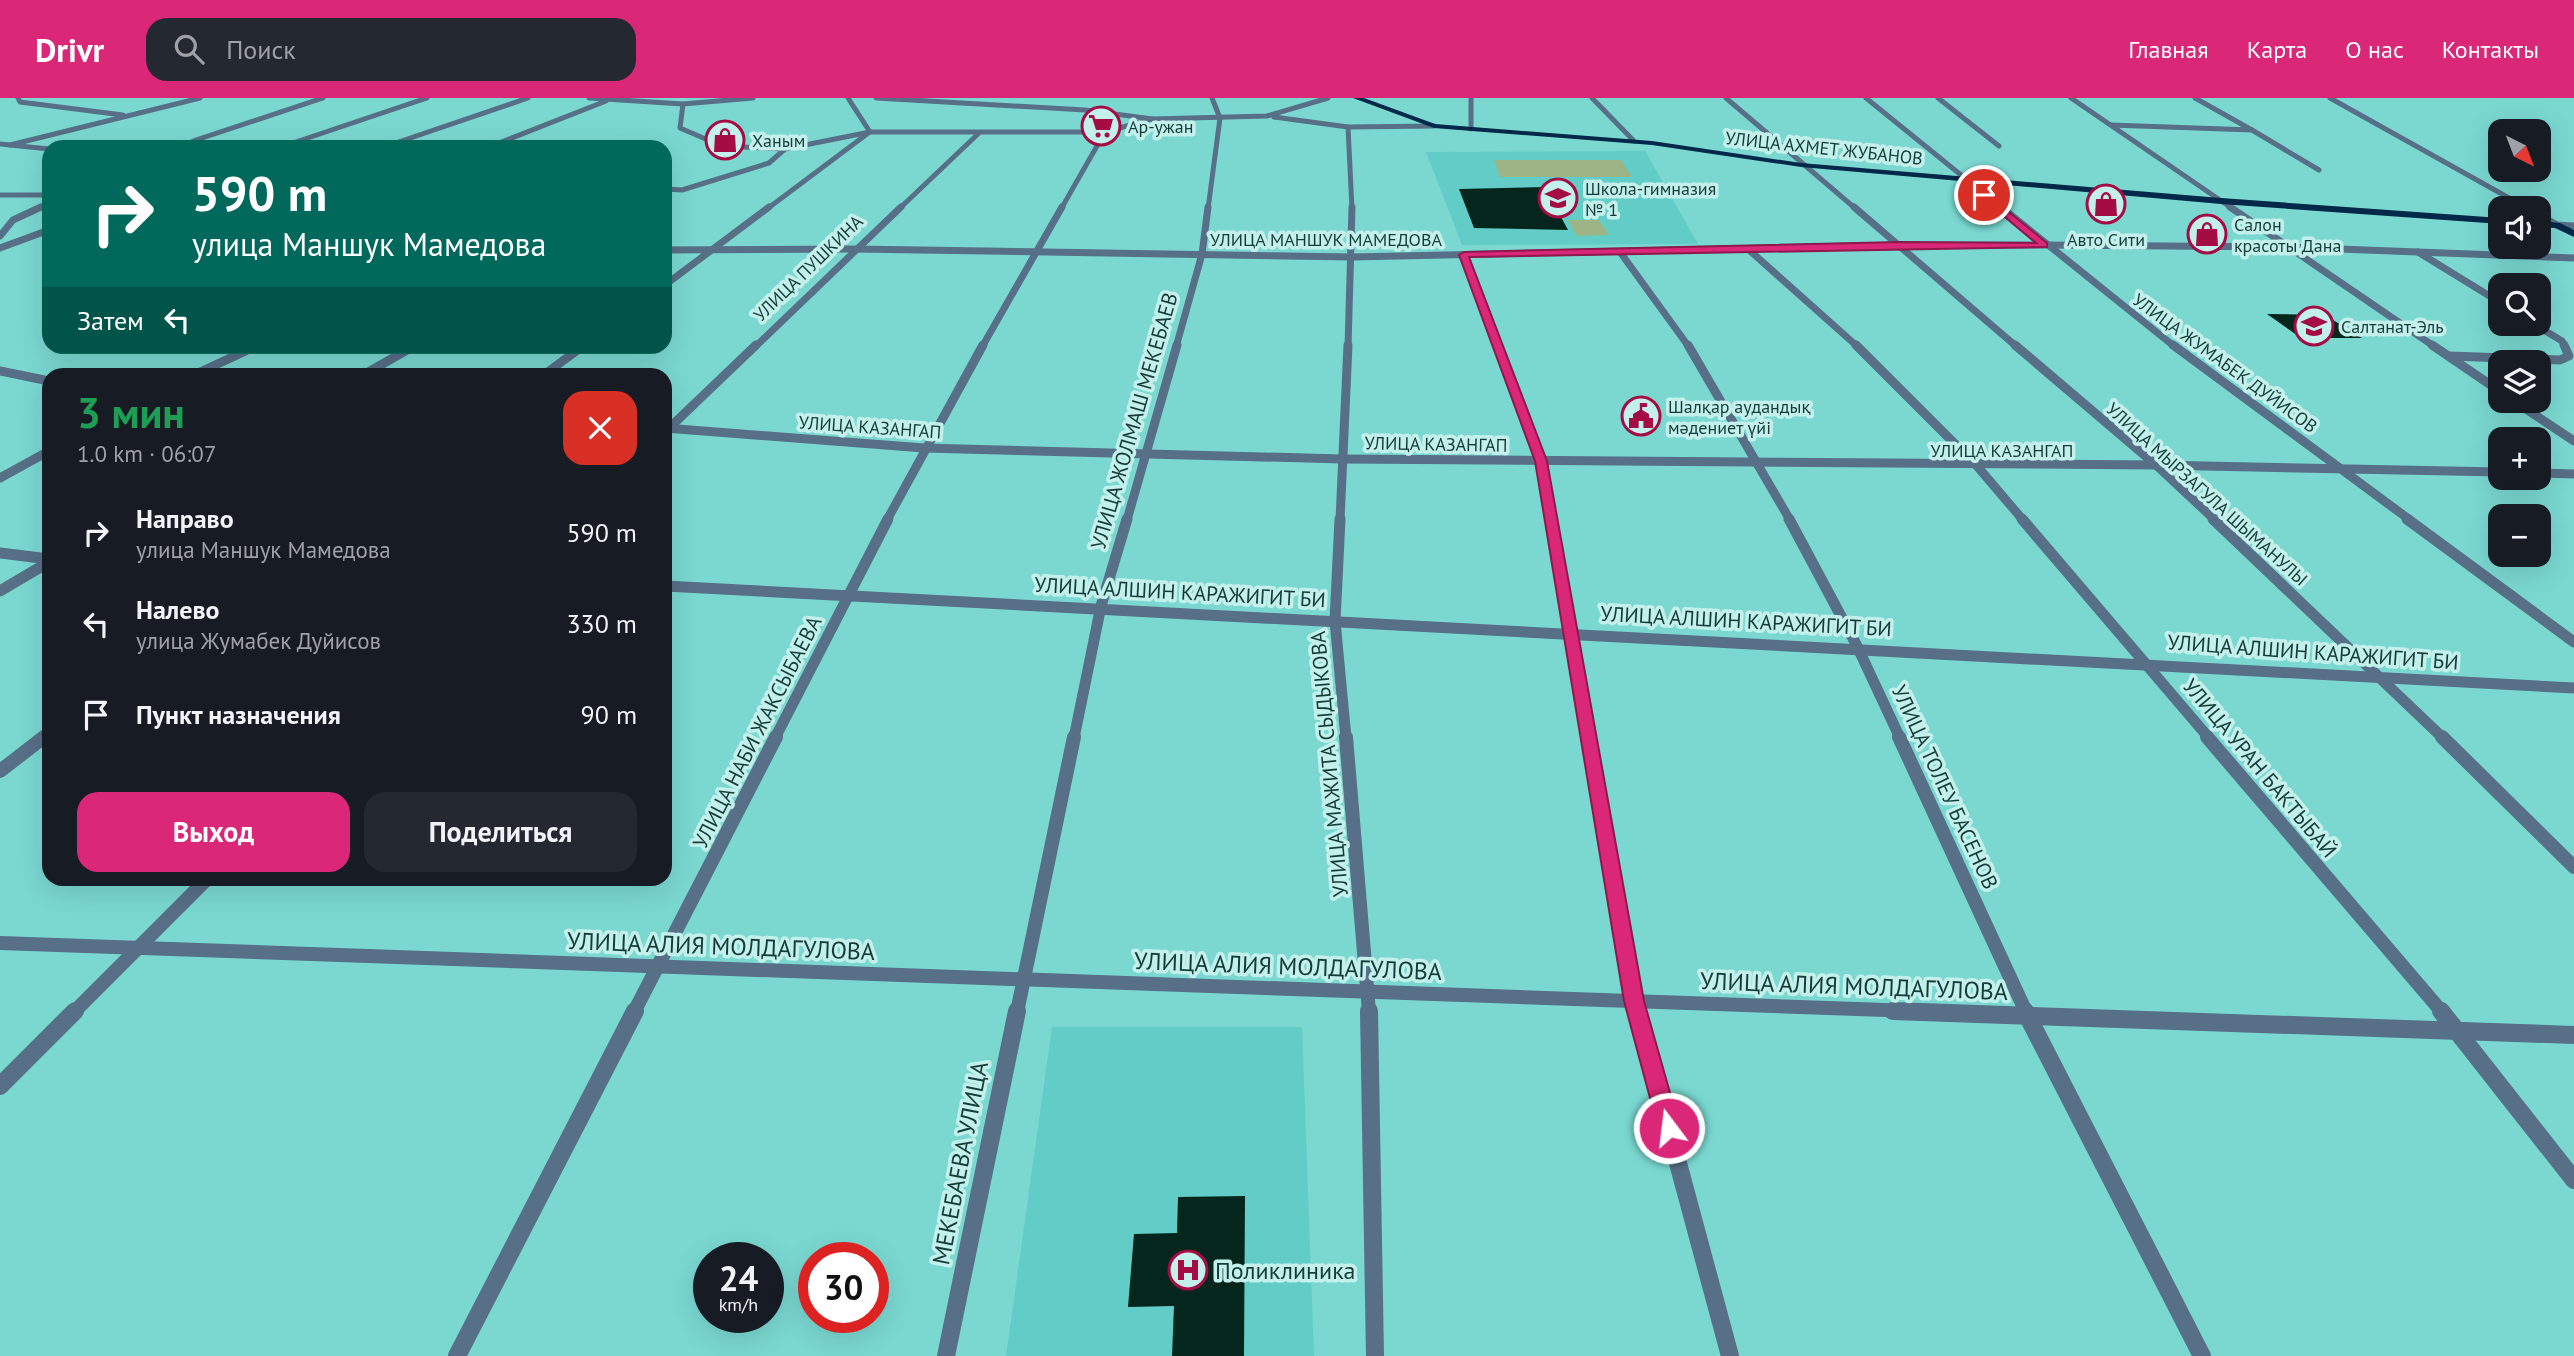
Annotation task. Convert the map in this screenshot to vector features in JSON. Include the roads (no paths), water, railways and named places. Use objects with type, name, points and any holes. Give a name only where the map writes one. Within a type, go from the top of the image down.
[{"type":"main road","name":"УЛИЦА АХМЕТ ЖУБАНОВ","points":[[1357,98],[1434,126],[1633,141],[1801,165],[2221,201],[2488,220]]},
{"type":"main road","points":[[2551,225],[2574,234]]},
{"type":"street","points":[[18,98],[20,102],[132,116]]},
{"type":"street","points":[[10,145],[200,98]]},
{"type":"street","points":[[196,140],[323,98]]},
{"type":"street","points":[[302,140],[427,98]]},
{"type":"street","points":[[405,140],[528,98]]},
{"type":"street","points":[[589,98],[683,104],[753,98]]},
{"type":"street","points":[[848,98],[870,132]]},
{"type":"street","points":[[876,98],[1085,110],[1152,119],[1267,116],[1348,127],[1434,126]]},
{"type":"street","points":[[1212,98],[1220,118]]},
{"type":"street","points":[[1267,116],[1328,98]]},
{"type":"street","points":[[1471,98],[1471,129]]},
{"type":"street","points":[[1592,98],[1633,141]]},
{"type":"street","name":"УЛИЦА МЫРЗАГУЛА ШЫМАНУЛЫ","points":[[1726,98],[1801,165],[1900,245],[2156,465],[2379,675],[2574,867]]},
{"type":"street","name":"УЛИЦА ЖУМАБЕК ДУЙИСОВ","points":[[1866,98],[2044,245],[2150,328],[2574,642]]},
{"type":"street","points":[[1938,98],[1999,146]]},
{"type":"street","points":[[2071,98],[2488,382]]},
{"type":"street","points":[[2195,98],[2319,170]]},
{"type":"street","points":[[2330,98],[2506,196]]},
{"type":"street","points":[[507,140],[610,100]]},
{"type":"street","points":[[683,104],[680,128],[722,146],[785,149],[870,132],[1105,132],[1152,119]]},
{"type":"street","name":"УЛИЦА ЖОЛМАШ МЕКЕБАЕВ","points":[[1022,979],[1101,606],[1202,254],[1220,118]]},
{"type":"street","points":[[2110,125],[2252,130]]},
{"type":"street","name":"УЛИЦА МАЖИТА СЫДЫКОВА","points":[[1348,127],[1352,184],[1352,257],[1335,621],[1370,992],[1375,1356]]},
{"type":"street","points":[[672,280],[870,132]]},
{"type":"street","name":"УЛИЦА НАБИ ЖАКСЫБАЕВА","points":[[457,1356],[924,448],[1105,132]]},
{"type":"street","name":"УЛИЦА ПУШКИНА","points":[[672,424],[979,133]]},
{"type":"street","points":[[0,144],[42,148]]},
{"type":"street","points":[[672,196],[682,190],[768,163],[785,149]]},
{"type":"street","points":[[672,189],[682,190]]},
{"type":"street","points":[[0,195],[42,195]]},
{"type":"street","points":[[0,236],[13,220],[42,206]]},
{"type":"street","points":[[2551,222],[2557,225],[2574,226]]},
{"type":"street","points":[[0,248],[42,233]]},
{"type":"street","name":"УЛИЦА МАНШУК МАМЕДОВА","points":[[672,250],[855,249],[1035,254],[1352,257],[1900,245],[2044,245],[2287,247],[2574,258]]},
{"type":"street","name":"УЛИЦА УРАН БАКТЫБАЙ","points":[[1748,249],[1836,325],[1977,466],[2457,1031],[2574,1180]]},
{"type":"street","name":"УЛИЦА ТОЛЕУ БАСЕНОВ","points":[[1620,252],[1700,362],[1759,463],[1857,646],[2027,1015],[2202,1356]]},
{"type":"street","points":[[2418,252],[2488,295]]},
{"type":"street","points":[[1464,255],[1541,461],[1634,1001],[1731,1356]]},
{"type":"street","points":[[2449,356],[2560,359],[2569,356],[2562,341],[2551,334]]},
{"type":"street","points":[[209,368],[239,354]]},
{"type":"street","points":[[376,368],[400,354]]},
{"type":"street","points":[[553,368],[572,354]]},
{"type":"street","points":[[0,371],[42,380]]},
{"type":"street","points":[[2532,413],[2574,441]]},
{"type":"street","name":"УЛИЦА КАЗАНГАП","points":[[672,430],[924,448],[1343,458],[1977,466],[2156,465],[2488,472]]},
{"type":"street","points":[[0,478],[42,455]]},
{"type":"street","points":[[2551,473],[2574,474]]},
{"type":"street","points":[[0,554],[42,559]]},
{"type":"street","points":[[0,591],[42,564]]},
{"type":"street","name":"УЛИЦА АЛШИН КАРАЖИГИТ БИ","points":[[672,586],[2144,661],[2574,688]]},
{"type":"street","points":[[0,771],[42,738]]},
{"type":"street","points":[[0,1086],[200,886]]},
{"type":"street","name":"УЛИЦА АЛИЯ МОЛДАГУЛОВА","points":[[0,943],[2574,1035]]},
{"type":"street","name":"МЕКЕБАЕВА УЛИЦА","points":[[946,1356],[1022,979]]},
{"type":"place","name":"Ар-ужан","points":[[1101,126]]},
{"type":"place","name":"Ханым","points":[[725,140]]},
{"type":"place","name":"Школа-гимназия № 1","points":[[1558,198]]},
{"type":"place","name":"Авто Сити","points":[[2106,204]]},
{"type":"place","name":"Салон красоты Дана","points":[[2207,234]]},
{"type":"place","name":"Салтанат-Эль","points":[[2314,326]]},
{"type":"place","name":"Шалқар аудандық мәдениет үйі","points":[[1641,416]]},
{"type":"place","name":"Поликлиника","points":[[1188,1270]]}]
